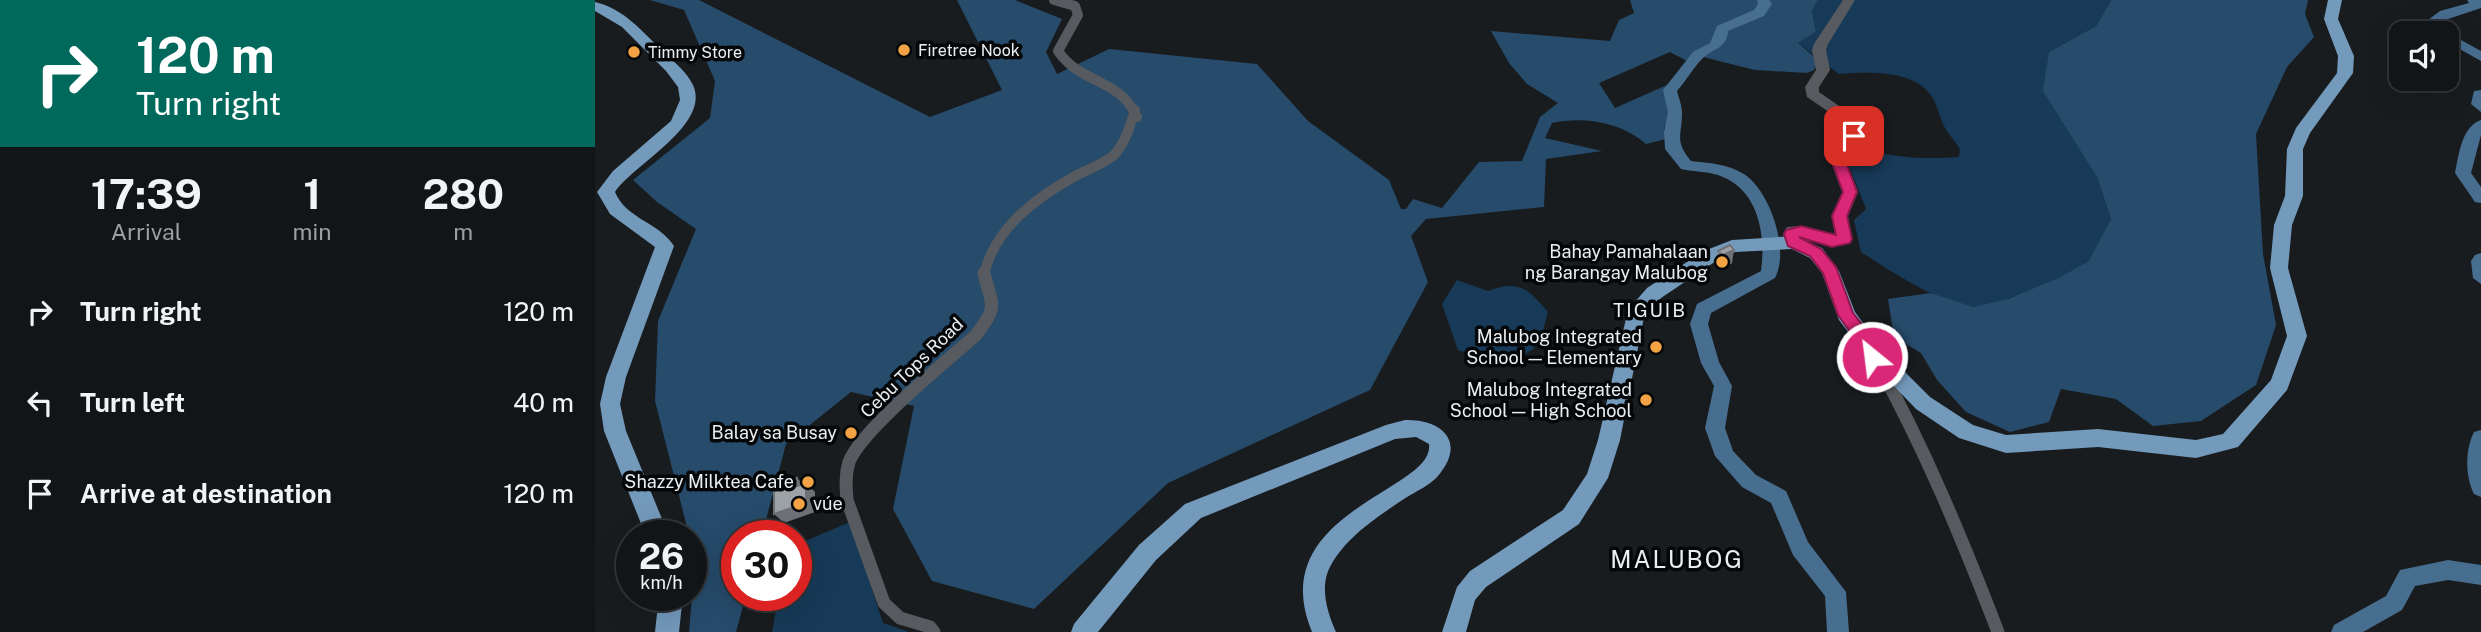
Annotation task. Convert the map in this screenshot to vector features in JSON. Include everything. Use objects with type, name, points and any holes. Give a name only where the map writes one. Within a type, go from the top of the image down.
[{"type":"main road","points":[[1454,632],[1465,595],[1478,579],[1556,528],[1584,501],[1597,478],[1605,453],[1635,315],[1645,301],[1710,256],[1732,246],[1776,243],[1816,253],[1830,271],[1846,315],[1866,341],[1923,403],[1966,432],[2007,444],[2098,438],[2196,449],[2230,440],[2280,384],[2297,336],[2279,268],[2283,225],[2294,196],[2295,149],[2302,132],[2345,73],[2346,56],[2331,19],[2335,0]]},
{"type":"main road","points":[[595,6],[605,8],[640,37],[681,78],[688,89],[688,105],[668,135],[618,175],[605,192],[608,202],[618,213],[656,234],[665,246],[616,377],[610,404],[615,431],[651,520]]},
{"type":"main road","points":[[1083,632],[1142,557],[1169,529],[1193,511],[1392,431],[1407,427],[1427,429],[1441,444],[1437,461],[1429,471],[1356,523],[1320,561],[1313,591],[1317,615],[1324,632]]},
{"type":"main road","points":[[667,632],[671,611]]},
{"type":"street","name":"Cebu Tops Road","points":[[934,632],[930,627],[900,618],[884,603],[846,500],[845,482],[850,460],[880,422],[976,335],[989,318],[994,304],[984,274],[990,256],[1012,225],[1049,196],[1124,154],[1138,121],[1135,110],[1128,98],[1116,87],[1071,69],[1062,61],[1058,51],[1078,15],[1075,6],[1054,0]]},
{"type":"street","points":[[1776,243],[1793,231],[1812,234],[1832,242],[1844,239],[1840,216],[1850,192],[1840,165],[1853,142],[1855,131],[1847,118],[1812,94],[1812,87],[1823,70],[1819,50],[1821,44],[1849,0]]},
{"type":"street","points":[[1866,341],[1894,393],[1975,572],[1998,632]]},
{"type":"shaded area","points":[[650,0],[699,0],[930,117],[1002,90],[957,0],[1015,0],[1062,19],[1046,52],[1057,74],[1109,49],[1257,64],[1308,121],[1389,180],[1401,209],[1406,209],[1413,199],[1442,208],[1479,162],[1522,161],[1540,117],[1558,103],[1527,84],[1509,63],[1491,31],[1610,41],[1619,20],[1634,13],[1630,0],[1758,0],[1761,3],[1758,9],[1718,27],[1714,39],[1687,61],[1670,52],[1599,83],[1615,108],[1667,85],[1672,111],[1664,128],[1666,139],[1646,144],[1625,130],[1602,123],[1577,120],[1552,123],[1545,138],[1602,151],[1546,159],[1544,207],[1426,219],[1411,236],[1428,282],[1370,390],[1168,483],[1034,609],[932,581],[893,509],[914,406],[851,392],[786,444],[766,520],[721,520],[721,611],[742,611],[736,632],[689,632],[691,611],[707,611],[707,520],[685,520],[655,401],[658,321],[696,229],[657,202],[633,180],[710,118],[715,81],[684,10]]},
{"type":"shaded area","points":[[1765,0],[1818,0],[1812,11],[1816,32],[1798,43],[1818,60],[1814,70],[1807,73],[1755,70],[1699,56],[1718,47],[1726,38],[1725,29],[1762,14],[1767,4]]},
{"type":"shaded area","points":[[1818,0],[2111,0],[2096,26],[2049,52],[2080,146],[2097,177],[2111,219],[2092,258],[2066,275],[2031,290],[1996,303],[1972,307],[1959,305],[1930,293],[1861,252],[1854,220],[1866,209],[1848,163],[1854,147],[1918,158],[1959,157],[1960,149],[1944,126],[1934,100],[1916,83],[1878,73],[1839,74],[1798,43],[1816,32],[1812,11]]},
{"type":"shaded area","points":[[2111,0],[2308,0],[2305,14],[2314,37],[2287,67],[2256,134],[2263,254],[2276,325],[2256,385],[2201,421],[2153,426],[2116,399],[2061,389],[2049,422],[2010,432],[1966,412],[1937,380],[1921,353],[1894,337],[1888,299],[1931,293],[1973,307],[2008,299],[2059,278],[2089,261],[2111,219],[2097,177],[2043,91],[2049,52],[2096,26]]},
{"type":"shaded area","points":[[1457,280],[1488,291],[1515,286],[1535,297],[1548,312],[1537,344],[1522,355],[1500,358],[1458,350],[1442,304]]},
{"type":"shaded area","points":[[850,522],[883,623],[909,632],[772,632],[776,611],[812,611],[812,538]]},
{"type":"building","points":[[1730,245],[1734,250],[1723,255],[1718,251]]},
{"type":"building","points":[[797,478],[797,486],[806,483],[806,503],[774,514],[774,485]]},
{"type":"waterway","points":[[1763,0],[1765,4],[1759,13],[1722,29],[1721,38],[1715,46],[1698,55],[1670,90],[1675,112],[1671,132],[1673,149],[1686,165],[1725,171],[1739,178],[1750,188],[1765,214],[1771,245],[1769,274],[1703,309],[1699,324],[1710,363],[1723,386],[1715,428],[1725,456],[1749,481],[1779,497],[1800,549],[1835,592],[1838,632]]},
{"type":"waterway","points":[[2436,21],[2445,14],[2479,4],[2473,0]]},
{"type":"waterway","points":[[2459,44],[2481,57]]},
{"type":"waterway","points":[[2481,94],[2478,104],[2481,107]]},
{"type":"waterway","points":[[2481,125],[2471,137],[2463,173],[2481,198]]},
{"type":"waterway","points":[[2481,259],[2481,278]]},
{"type":"waterway","points":[[2481,438],[2477,453],[2481,488]]},
{"type":"waterway","points":[[2342,632],[2394,603],[2408,577],[2448,570],[2481,575]]},
{"type":"place","name":"Firetree Nook","points":[[904,50]]},
{"type":"place","name":"Timmy Store","points":[[634,52]]},
{"type":"place","name":"Bahay Pamahalaan ng Barangay Malubog","points":[[1722,262]]},
{"type":"place","name":"Malubog Integrated School — Elementary","points":[[1656,347]]},
{"type":"place","name":"Malubog Integrated School — High School","points":[[1646,400]]},
{"type":"place","name":"Balay sa Busay","points":[[851,433]]},
{"type":"place","name":"Shazzy Milktea Cafe","points":[[808,482]]},
{"type":"place","name":"vúe","points":[[799,504]]},
{"type":"district","name":"TIGUIB","points":[[1650,310]]},
{"type":"district","name":"MALUBOG","points":[[1677,560]]},
{"type":"route","points":[[1854,136],[1840,165],[1850,192],[1840,211],[1844,239],[1832,242],[1801,231],[1793,231],[1791,234],[1794,242],[1816,253],[1830,271],[1846,315],[1866,341],[1872,357]]}]
